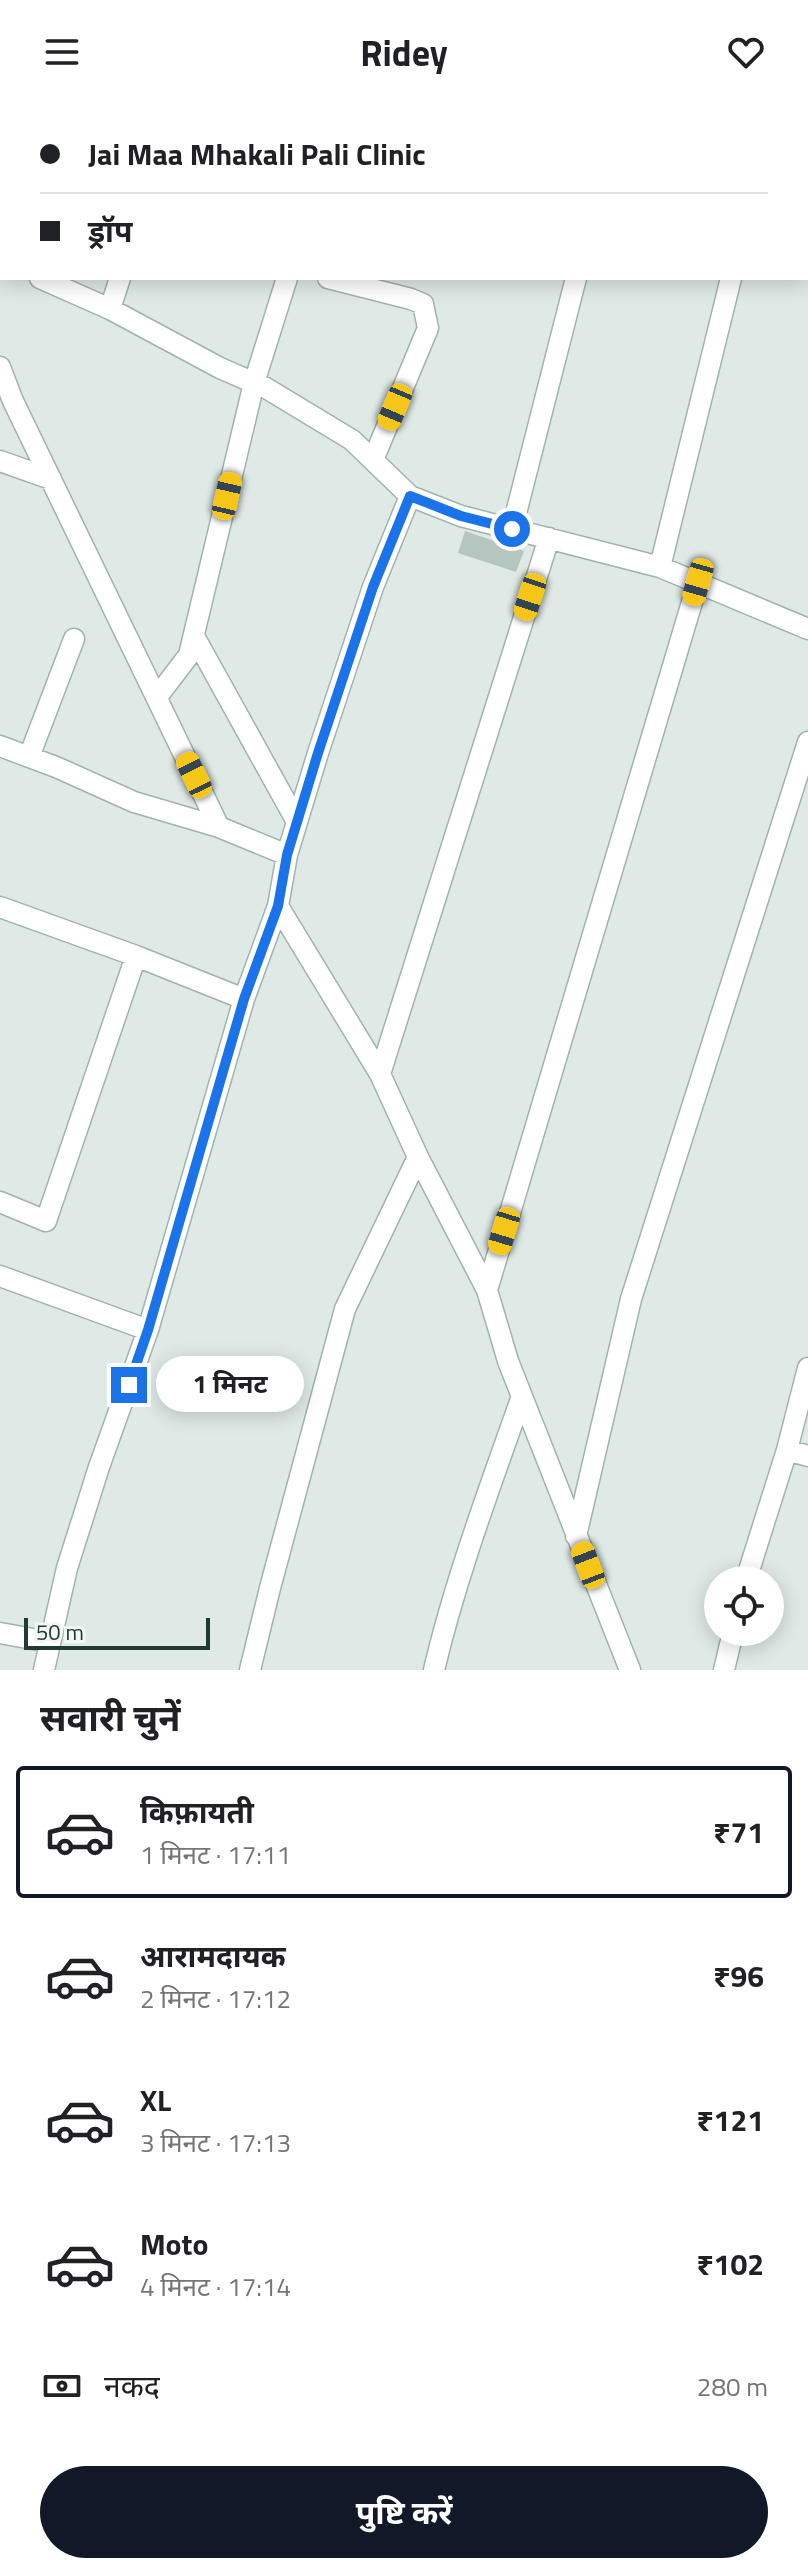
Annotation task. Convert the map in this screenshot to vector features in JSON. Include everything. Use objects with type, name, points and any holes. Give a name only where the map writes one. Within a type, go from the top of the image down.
[{"type":"street","points":[[45,280],[110,309],[254,383],[352,440],[410,496],[461,516],[660,567],[808,629]]},
{"type":"street","points":[[110,309],[119,280]]},
{"type":"street","points":[[157,697],[189,655],[254,383],[286,280]]},
{"type":"street","points":[[336,280],[411,299],[423,304],[428,317],[428,328],[373,460]]},
{"type":"street","points":[[512,529],[575,280]]},
{"type":"street","points":[[660,567],[731,280]]},
{"type":"street","points":[[0,367],[13,401],[219,827]]},
{"type":"street","points":[[0,461],[51,479]]},
{"type":"street","points":[[44,1670],[67,1568],[148,1330],[244,999],[278,906],[287,855],[297,822],[373,587],[410,496]]},
{"type":"street","points":[[380,1074],[549,538]]},
{"type":"street","points":[[487,1290],[698,582]]},
{"type":"street","points":[[194,636],[297,822]]},
{"type":"street","points":[[29,757],[74,639]]},
{"type":"street","points":[[576,1536],[631,1299],[808,742]]},
{"type":"street","points":[[0,746],[134,802],[219,827],[287,855]]},
{"type":"street","points":[[278,906],[380,1074],[418,1157],[487,1290],[508,1361],[630,1670]]},
{"type":"street","points":[[0,907],[244,999]]},
{"type":"street","points":[[0,1202],[46,1221],[136,956]]},
{"type":"street","points":[[250,1670],[345,1309],[418,1157]]},
{"type":"street","points":[[0,1276],[148,1330]]},
{"type":"street","points":[[750,1566],[787,1450],[808,1368]]},
{"type":"street","points":[[434,1670],[442,1636],[522,1396]]},
{"type":"street","points":[[787,1450],[808,1456]]},
{"type":"street","points":[[0,1633],[50,1642]]},
{"type":"street","points":[[724,1670],[730,1646]]},
{"type":"building","points":[[465,531],[524,551],[516,572],[458,553]]},
{"type":"route","points":[[129,1385],[148,1330],[244,999],[278,906],[287,855],[318,753],[373,587],[410,496],[461,516],[512,529]]}]
